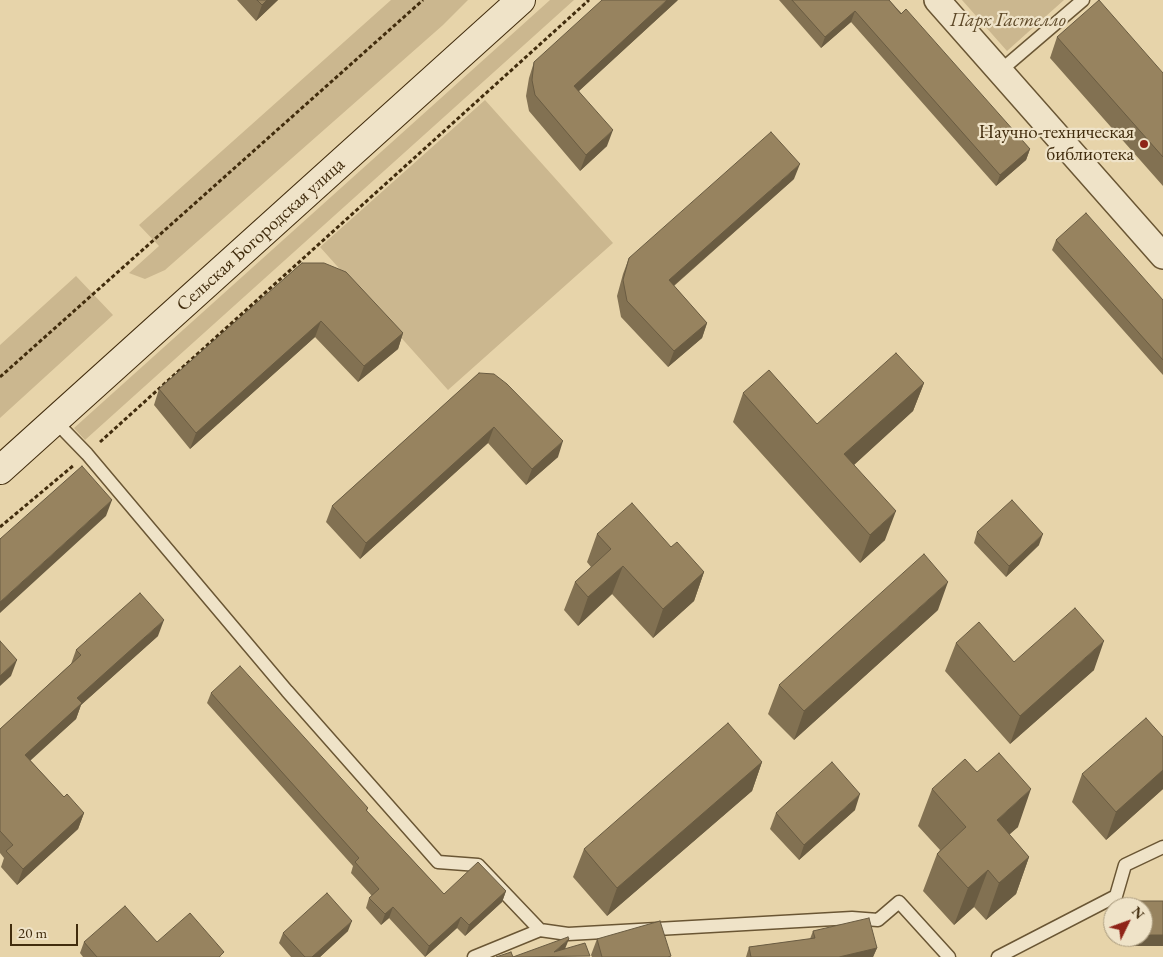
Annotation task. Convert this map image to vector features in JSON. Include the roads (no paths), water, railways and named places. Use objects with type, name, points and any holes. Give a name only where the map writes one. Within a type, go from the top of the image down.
[{"type":"main road","name":"Сельская Богородская улица","points":[[0,470],[521,0]]},
{"type":"street","points":[[937,0],[1163,256]]},
{"type":"lane","points":[[1000,71],[1083,0]]},
{"type":"lane","points":[[55,421],[87,454],[288,691],[438,862],[478,865],[540,930]]},
{"type":"lane","points":[[998,957],[1116,896],[1125,865],[1163,847]]},
{"type":"lane","points":[[474,957],[540,930],[568,934],[852,918],[878,920],[899,902],[949,957]]},
{"type":"place","name":"Научно-техническая библиотека","points":[[1144,144]]},
{"type":"park label","name":"Парк Гастелло","points":[[1008,21]]}]
